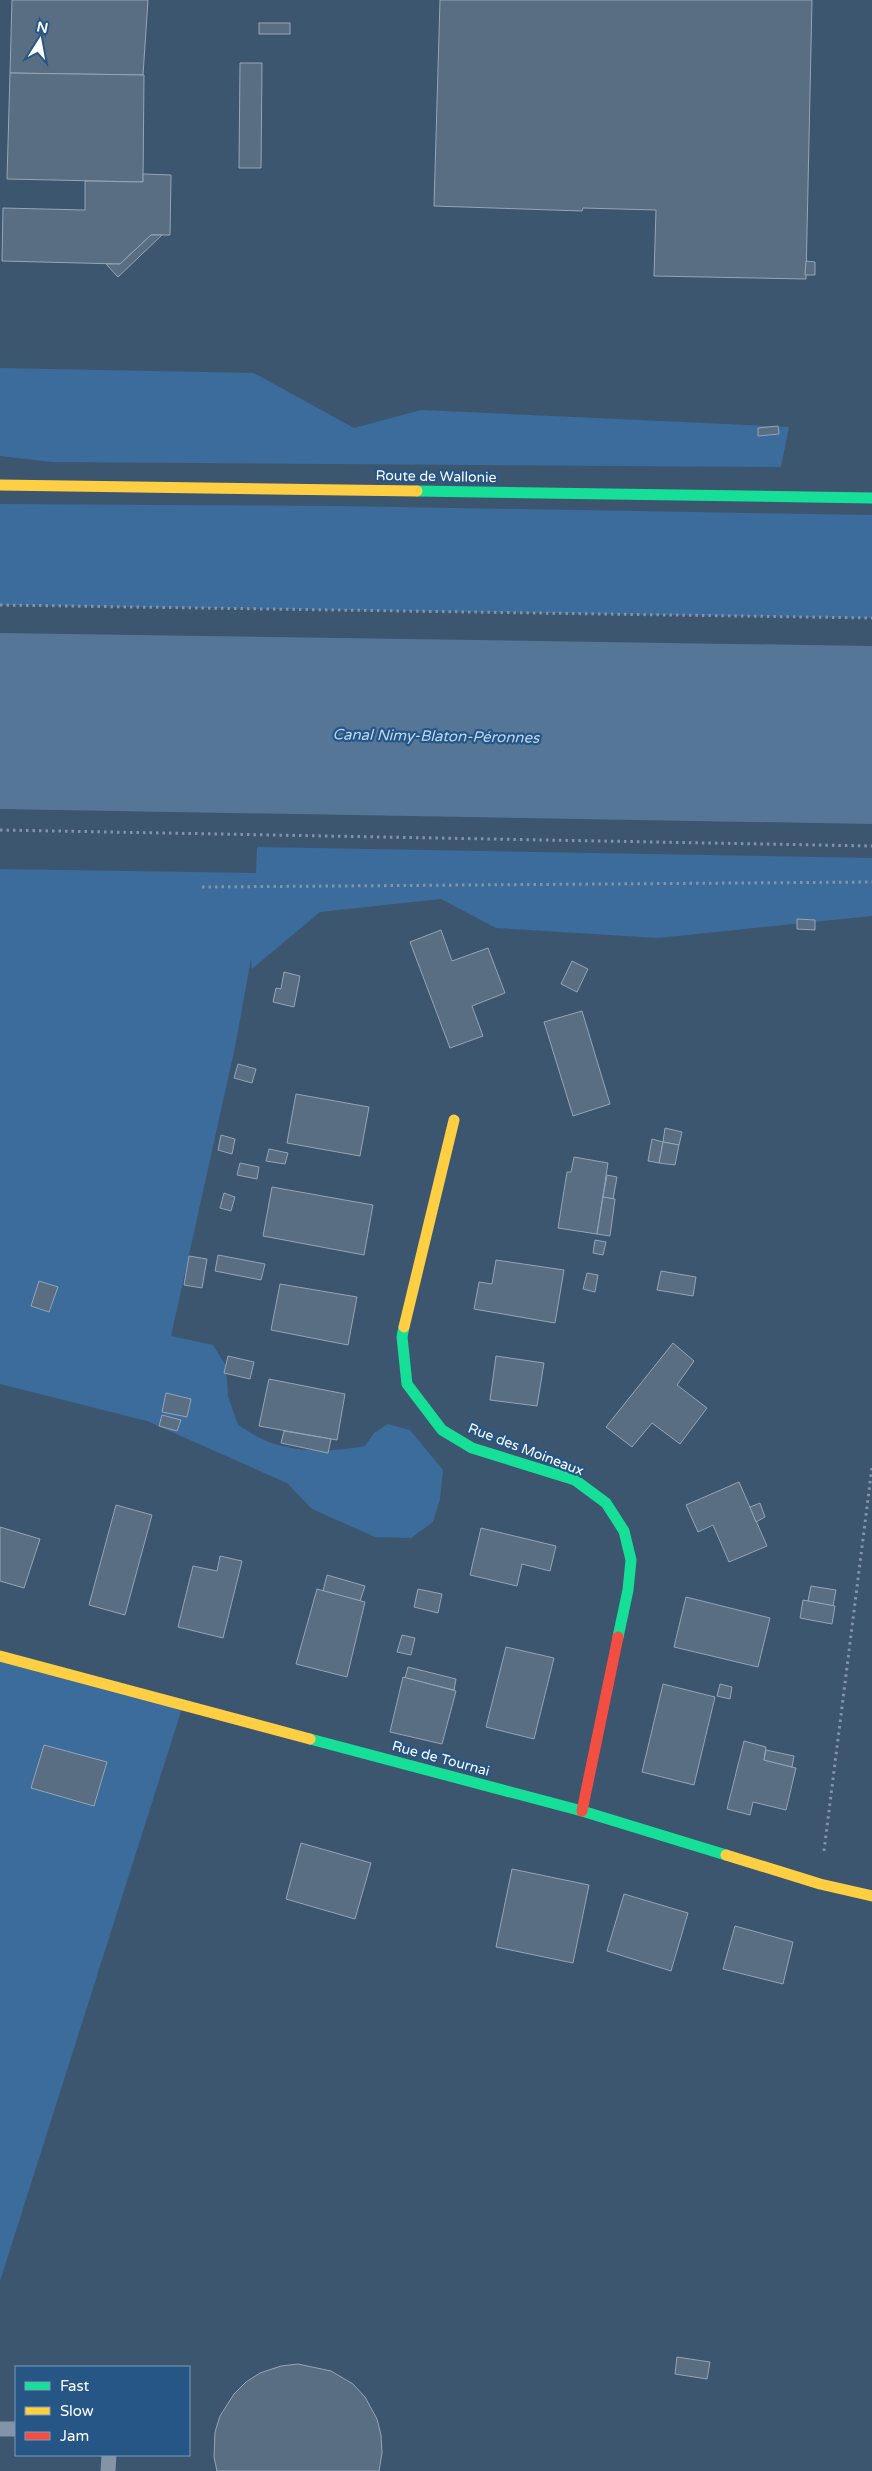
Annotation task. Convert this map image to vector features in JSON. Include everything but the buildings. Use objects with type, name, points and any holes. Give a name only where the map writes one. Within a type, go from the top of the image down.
[{"type":"street","name":"Route de Wallonie","points":[[0,485],[872,498]]},
{"type":"street","name":"Rue des Moineaux","points":[[454,1120],[402,1337],[407,1384],[442,1430],[472,1448],[575,1480],[606,1503],[624,1531],[631,1560],[628,1590],[582,1811]]},
{"type":"street","name":"Rue de Tournai","points":[[0,1656],[582,1811],[820,1884],[872,1896]]},
{"type":"lane","points":[[0,2429],[15,2429]]},
{"type":"lane","points":[[108,2471],[109,2456]]},
{"type":"path","points":[[0,605],[872,618]]},
{"type":"path","points":[[0,830],[872,846]]},
{"type":"path","points":[[202,887],[872,882]]},
{"type":"path","points":[[820,1884],[872,1467]]},
{"type":"shaded area","points":[[0,368],[254,373],[354,428],[421,410],[789,427],[781,467],[52,462],[0,456]]},
{"type":"shaded area","points":[[0,504],[339,506],[872,515],[872,618],[0,605]]},
{"type":"shaded area","points":[[257,847],[872,858],[872,916],[658,938],[496,928],[441,899],[320,912],[252,969],[251,959],[235,1047],[171,1336],[213,1345],[226,1366],[228,1396],[238,1425],[269,1442],[304,1450],[341,1449],[365,1446],[374,1433],[388,1424],[410,1430],[443,1470],[440,1499],[433,1522],[411,1538],[375,1537],[312,1509],[287,1483],[147,1421],[0,1384],[0,869],[256,873]]},
{"type":"shaded area","points":[[0,1656],[183,1705],[0,2281]]},
{"type":"water","name":"Canal Nimy-Blaton-Péronnes","points":[[0,633],[872,646],[872,824],[0,809]]},
{"type":"traffic: fast","points":[[417,491],[872,498]]},
{"type":"traffic: fast","points":[[404,1327],[402,1337],[407,1384],[442,1430],[472,1448],[575,1480],[606,1503],[624,1531],[631,1560],[628,1590],[618,1637]]},
{"type":"traffic: fast","points":[[310,1739],[582,1811],[726,1855]]},
{"type":"traffic: slow","points":[[0,485],[417,491]]},
{"type":"traffic: slow","points":[[404,1327],[454,1120]]},
{"type":"traffic: slow","points":[[0,1656],[310,1739]]},
{"type":"traffic: slow","points":[[726,1855],[820,1884],[872,1896]]},
{"type":"traffic: jam","points":[[582,1811],[618,1637]]}]
